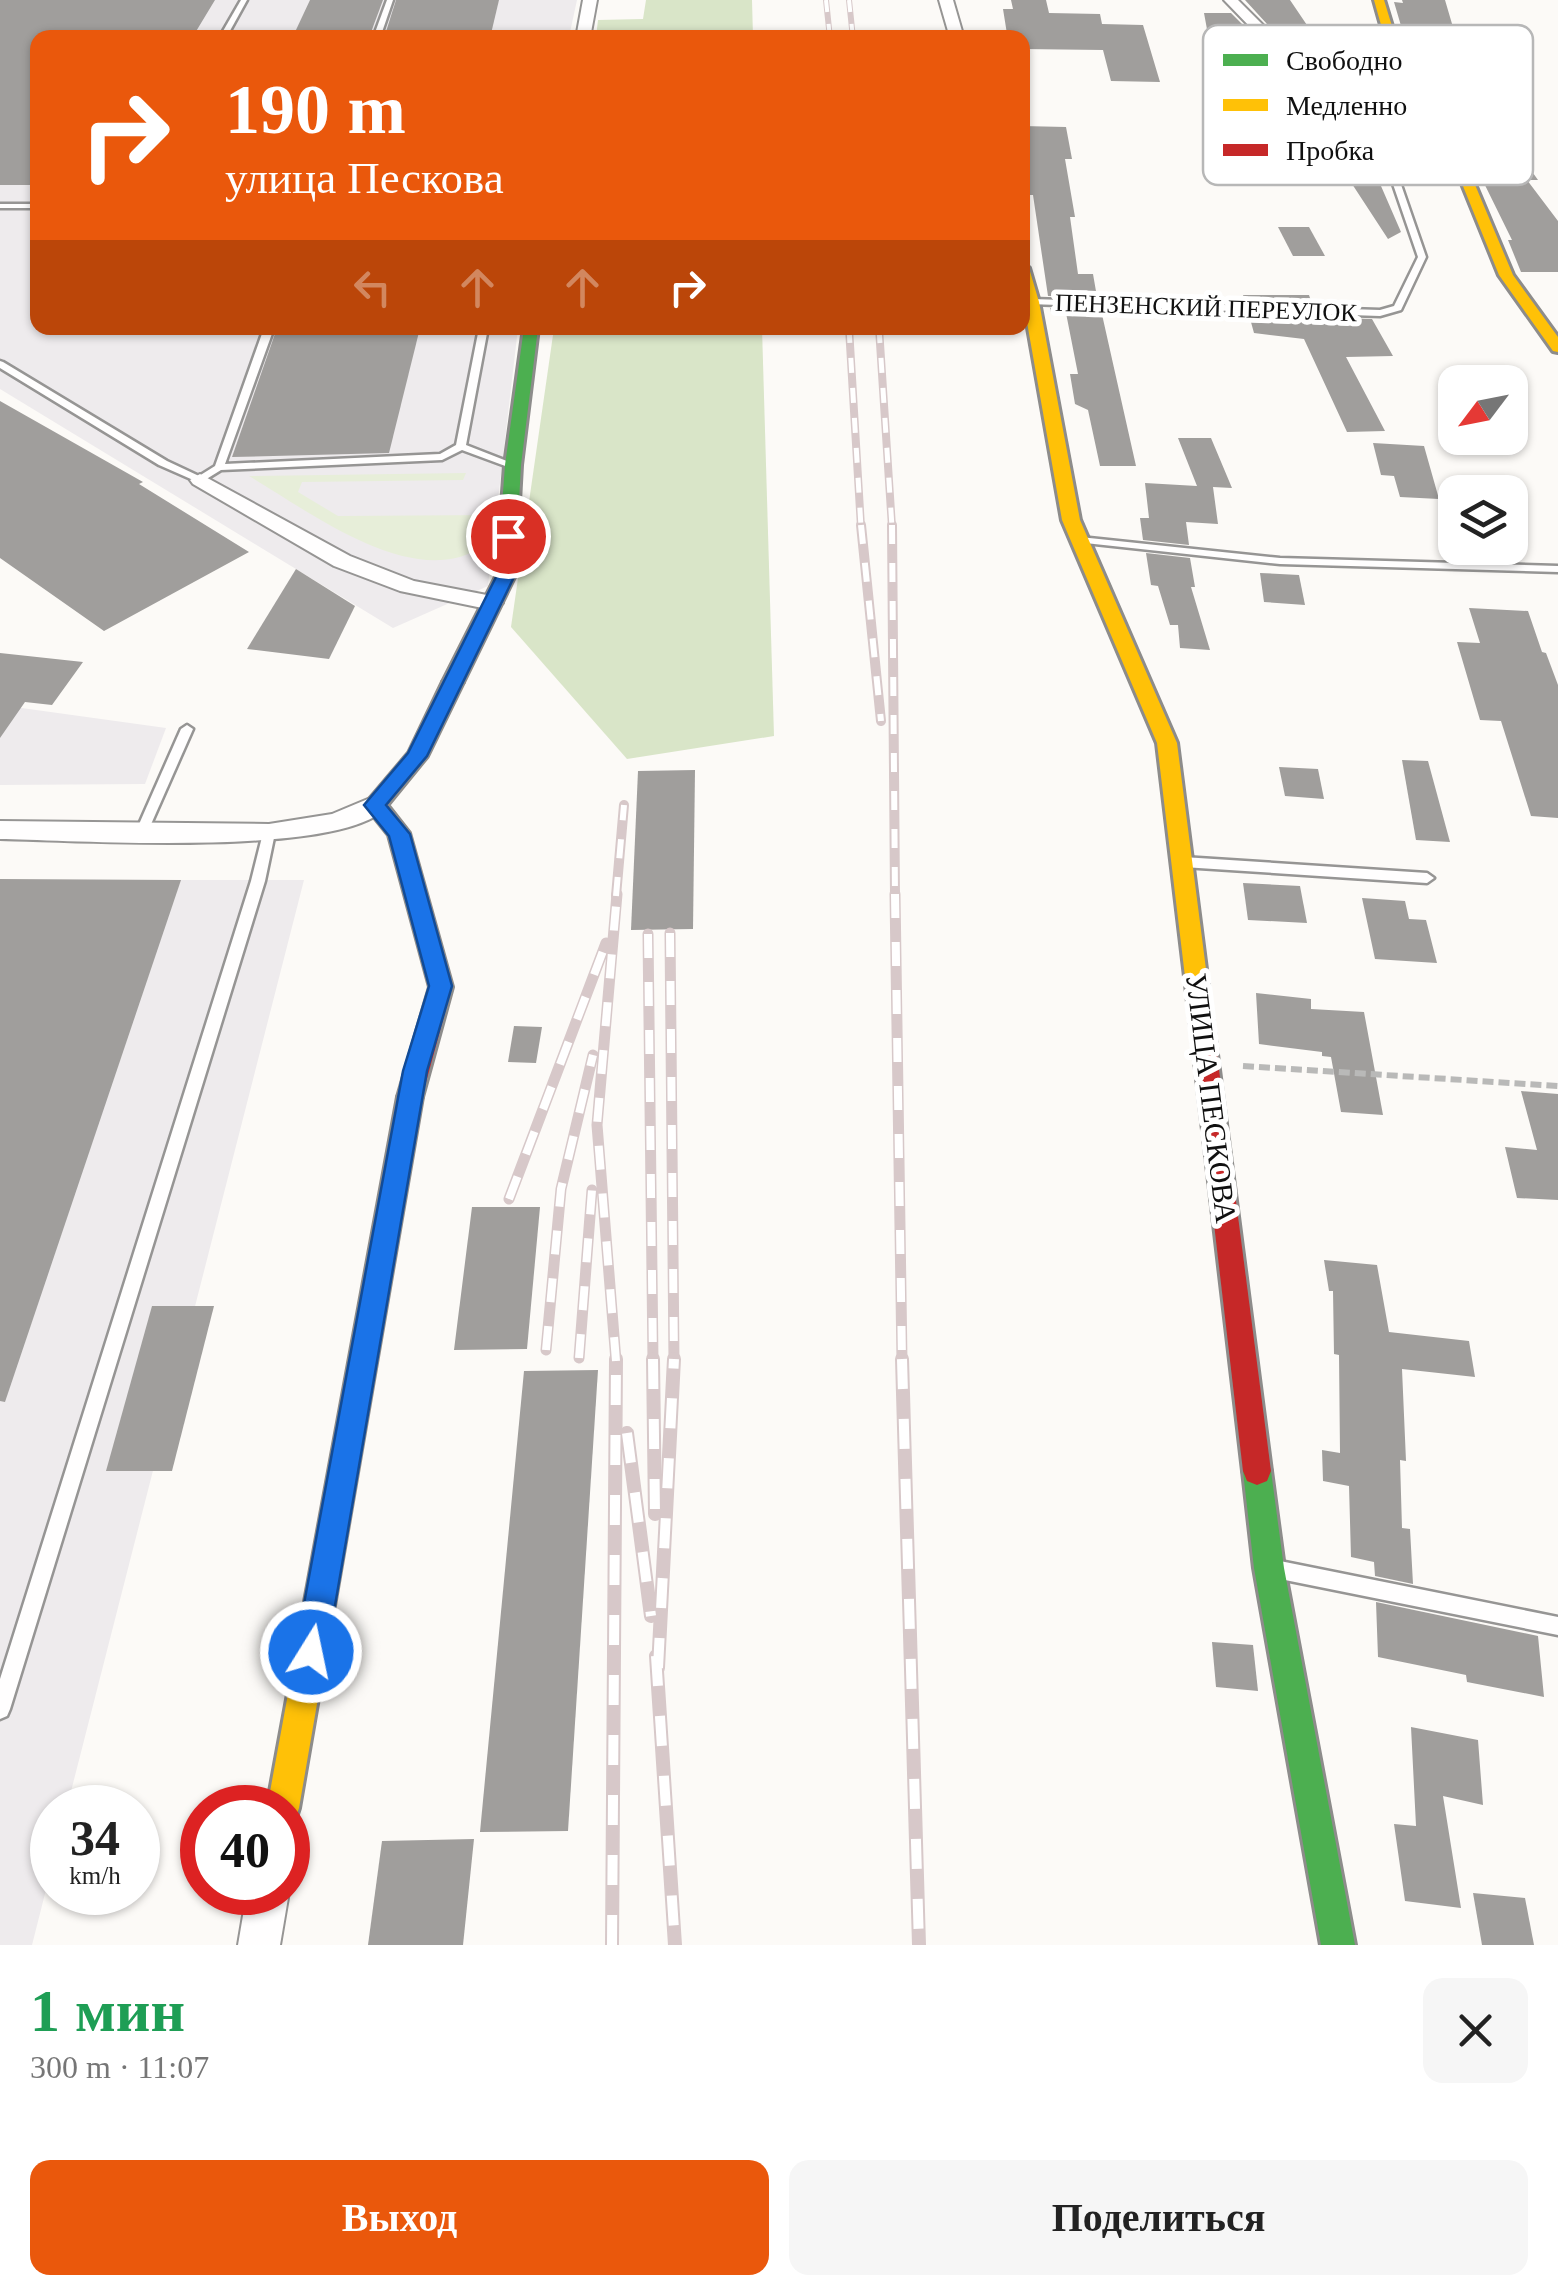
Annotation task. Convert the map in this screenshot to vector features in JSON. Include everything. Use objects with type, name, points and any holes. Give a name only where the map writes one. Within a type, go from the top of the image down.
[{"type":"street","points":[[584,30],[590,0]]},
{"type":"street","points":[[946,0],[954,30]]},
{"type":"street","points":[[1230,0],[1256,25]]},
{"type":"street","points":[[1379,0],[1386,25]]},
{"type":"street","points":[[1469,185],[1506,276],[1558,348]]},
{"type":"street","name":"УЛИЦА ПЕСКОВА","points":[[1030,295],[1071,520],[1167,743],[1270,1568],[1338,1945]]},
{"type":"street","points":[[0,830],[269,833],[337,822],[375,805],[416,756],[506,575],[513,465],[530,335]]},
{"type":"street","points":[[200,480],[342,560],[408,586],[492,602]]},
{"type":"street","points":[[287,1785],[415,1071],[441,986],[399,834],[375,805]]},
{"type":"street","points":[[259,1945],[264,1915]]},
{"type":"lane","points":[[227,30],[244,0]]},
{"type":"lane","points":[[379,30],[390,0]]},
{"type":"lane","name":"ПЕНЗЕНСКИЙ ПЕРЕУЛОК","points":[[1032,302],[1380,313],[1398,308],[1422,257],[1397,185]]},
{"type":"lane","points":[[0,206],[30,206]]},
{"type":"lane","points":[[219,467],[266,335]]},
{"type":"lane","points":[[0,364],[200,480],[219,467],[442,457],[460,446],[483,335]]},
{"type":"lane","points":[[460,446],[513,465]]},
{"type":"lane","points":[[1080,540],[1280,560],[1558,569]]},
{"type":"lane","points":[[142,830],[187,729]]},
{"type":"lane","points":[[0,1709],[258,881],[269,833]]},
{"type":"lane","points":[[1182,862],[1427,878]]},
{"type":"lane","points":[[1270,1568],[1558,1626]]},
{"type":"path","points":[[1207,1066],[1274,1066],[1558,1086]]},
{"type":"shaded area","points":[[0,0],[577,0],[571,30],[30,30],[30,335],[517,335],[488,586],[393,628],[0,389]]},
{"type":"shaded area","points":[[0,705],[166,728],[145,784],[0,785]]},
{"type":"shaded area","points":[[0,880],[304,880],[73,1785],[30,1785],[30,1915],[40,1915],[32,1945],[0,1945]]},
{"type":"green space","points":[[646,0],[752,0],[753,30],[597,30],[598,20],[643,19]]},
{"type":"green space","points":[[553,335],[762,335],[774,736],[627,759],[511,627]]},
{"type":"green space","points":[[466,473],[463,480],[302,482],[298,492],[338,516],[492,515],[501,519],[502,528],[475,551],[444,560],[410,558],[375,547],[340,531],[249,476]]},
{"type":"building","points":[[0,0],[215,0],[197,30],[30,30],[30,185],[0,185]]},
{"type":"building","points":[[310,0],[383,0],[372,30],[296,30]]},
{"type":"building","points":[[396,0],[499,0],[492,30],[387,30]]},
{"type":"building","points":[[1011,0],[1046,0],[1049,13],[1100,14],[1102,24],[1143,25],[1160,82],[1111,81],[1103,50],[1030,49],[1030,30],[1006,30],[1003,9],[1013,9]]},
{"type":"building","points":[[1245,0],[1290,0],[1307,25],[1268,25]]},
{"type":"building","points":[[1402,0],[1445,0],[1452,25],[1401,25],[1394,2],[1403,3]]},
{"type":"building","points":[[1204,13],[1231,13],[1243,25],[1206,25]]},
{"type":"building","points":[[1030,126],[1066,127],[1072,159],[1065,159],[1075,217],[1070,217],[1078,274],[1093,274],[1097,297],[1048,296],[1033,195]]},
{"type":"building","points":[[1353,185],[1387,185],[1381,186],[1401,232],[1388,239]]},
{"type":"building","points":[[1485,185],[1531,185],[1558,221],[1558,272],[1521,272],[1508,240],[1512,240]]},
{"type":"building","points":[[1278,227],[1309,227],[1325,256],[1293,256]]},
{"type":"building","points":[[1243,295],[1309,295],[1312,304],[1245,302]]},
{"type":"building","points":[[1050,308],[1101,310],[1136,466],[1100,466],[1088,410],[1075,404],[1070,374],[1078,374],[1066,313],[1051,312]]},
{"type":"building","points":[[1249,315],[1372,319],[1393,356],[1346,357],[1385,431],[1347,432],[1304,339],[1254,333]]},
{"type":"building","points":[[275,335],[418,335],[389,453],[232,457]]},
{"type":"building","points":[[0,401],[143,482],[139,484],[249,552],[104,631],[0,558]]},
{"type":"building","points":[[1178,438],[1211,438],[1232,488],[1213,487],[1218,524],[1186,522],[1189,545],[1143,540],[1140,518],[1149,518],[1145,483],[1197,486]]},
{"type":"building","points":[[1373,443],[1424,446],[1438,499],[1400,497],[1394,476],[1381,475]]},
{"type":"building","points":[[1146,553],[1190,558],[1195,587],[1191,587],[1210,650],[1180,648],[1178,625],[1170,625],[1158,586],[1151,585]]},
{"type":"building","points":[[296,569],[355,606],[329,659],[247,649]]},
{"type":"building","points":[[1260,573],[1299,575],[1305,605],[1264,602]]},
{"type":"building","points":[[1469,608],[1528,611],[1542,652],[1546,653],[1558,685],[1558,818],[1531,816],[1501,721],[1480,720],[1457,642],[1480,643]]},
{"type":"building","points":[[0,653],[83,662],[52,705],[25,702],[0,738]]},
{"type":"building","points":[[1402,760],[1428,761],[1450,842],[1416,840]]},
{"type":"building","points":[[1279,767],[1318,769],[1324,799],[1285,796]]},
{"type":"building","points":[[695,770],[693,929],[631,930],[638,771]]},
{"type":"building","points":[[0,879],[181,880],[5,1402],[0,1401]]},
{"type":"building","points":[[1243,883],[1300,886],[1307,923],[1248,920]]},
{"type":"building","points":[[1362,898],[1405,901],[1409,919],[1426,920],[1437,963],[1375,959]]},
{"type":"building","points":[[1256,993],[1311,999],[1311,1009],[1364,1012],[1383,1115],[1341,1112],[1331,1057],[1322,1056],[1322,1052],[1259,1044]]},
{"type":"building","points":[[514,1026],[542,1027],[536,1063],[508,1062]]},
{"type":"building","points":[[1521,1091],[1558,1094],[1558,1200],[1517,1198],[1505,1147],[1537,1150]]},
{"type":"building","points":[[472,1207],[540,1207],[527,1349],[454,1350]]},
{"type":"building","points":[[1324,1260],[1377,1265],[1389,1332],[1469,1341],[1475,1377],[1402,1369],[1406,1461],[1400,1460],[1402,1528],[1410,1529],[1413,1584],[1375,1576],[1374,1562],[1351,1557],[1349,1486],[1323,1481],[1322,1450],[1340,1453],[1339,1355],[1334,1354],[1333,1291],[1329,1291]]},
{"type":"building","points":[[152,1306],[214,1306],[172,1471],[106,1471]]},
{"type":"building","points":[[598,1370],[568,1831],[480,1832],[524,1371]]},
{"type":"building","points":[[1376,1602],[1538,1636],[1544,1697],[1467,1682],[1466,1675],[1378,1657]]},
{"type":"building","points":[[1212,1642],[1253,1645],[1258,1691],[1216,1687]]},
{"type":"building","points":[[1411,1727],[1478,1740],[1483,1805],[1443,1796],[1461,1908],[1405,1901],[1394,1824],[1416,1826]]},
{"type":"building","points":[[474,1839],[463,1945],[368,1945],[382,1841]]},
{"type":"building","points":[[1473,1893],[1525,1898],[1534,1945],[1482,1945]]},
{"type":"railway","points":[[826,0],[829,30]]},
{"type":"railway","points":[[849,0],[852,30]]},
{"type":"railway","points":[[849,335],[861,527]]},
{"type":"railway","points":[[879,335],[892,527]]},
{"type":"railway","points":[[861,525],[881,721]]},
{"type":"railway","points":[[892,525],[895,896]]},
{"type":"railway","points":[[616,896],[624,805]]},
{"type":"railway","points":[[616,1361],[597,1125],[617,894]]},
{"type":"railway","points":[[895,894],[902,1361]]},
{"type":"railway","points":[[670,933],[674,1359]]},
{"type":"railway","points":[[648,934],[653,1361]]},
{"type":"railway","points":[[509,1199],[606,943]]},
{"type":"railway","points":[[546,1350],[561,1189],[593,1055]]},
{"type":"railway","points":[[579,1358],[592,1190]]},
{"type":"railway","points":[[653,1359],[655,1514]]},
{"type":"railway","points":[[658,1668],[674,1359]]},
{"type":"railway","points":[[902,1359],[919,1945]]},
{"type":"railway","points":[[612,1945],[616,1361]]},
{"type":"railway","points":[[627,1433],[651,1616]]},
{"type":"railway","points":[[656,1656],[675,1945]]},
{"type":"traffic: fast","points":[[453,682],[506,575],[513,465],[530,335]]},
{"type":"traffic: fast","points":[[1257,1471],[1269,1568],[1338,1945]]},
{"type":"traffic: slow","points":[[1379,0],[1386,25]]},
{"type":"traffic: slow","points":[[1469,185],[1506,275],[1558,348]]},
{"type":"traffic: slow","points":[[1030,295],[1071,520],[1167,743],[1197,985]]},
{"type":"traffic: slow","points":[[287,1785],[410,1097]]},
{"type":"traffic: jam","points":[[410,1097],[441,987],[399,833],[375,805],[417,756],[453,682]]},
{"type":"traffic: jam","points":[[1197,985],[1257,1471]]},
{"type":"route","points":[[311,1652],[415,1071],[441,986],[399,834],[375,805],[416,756],[506,575],[508,536]]}]
